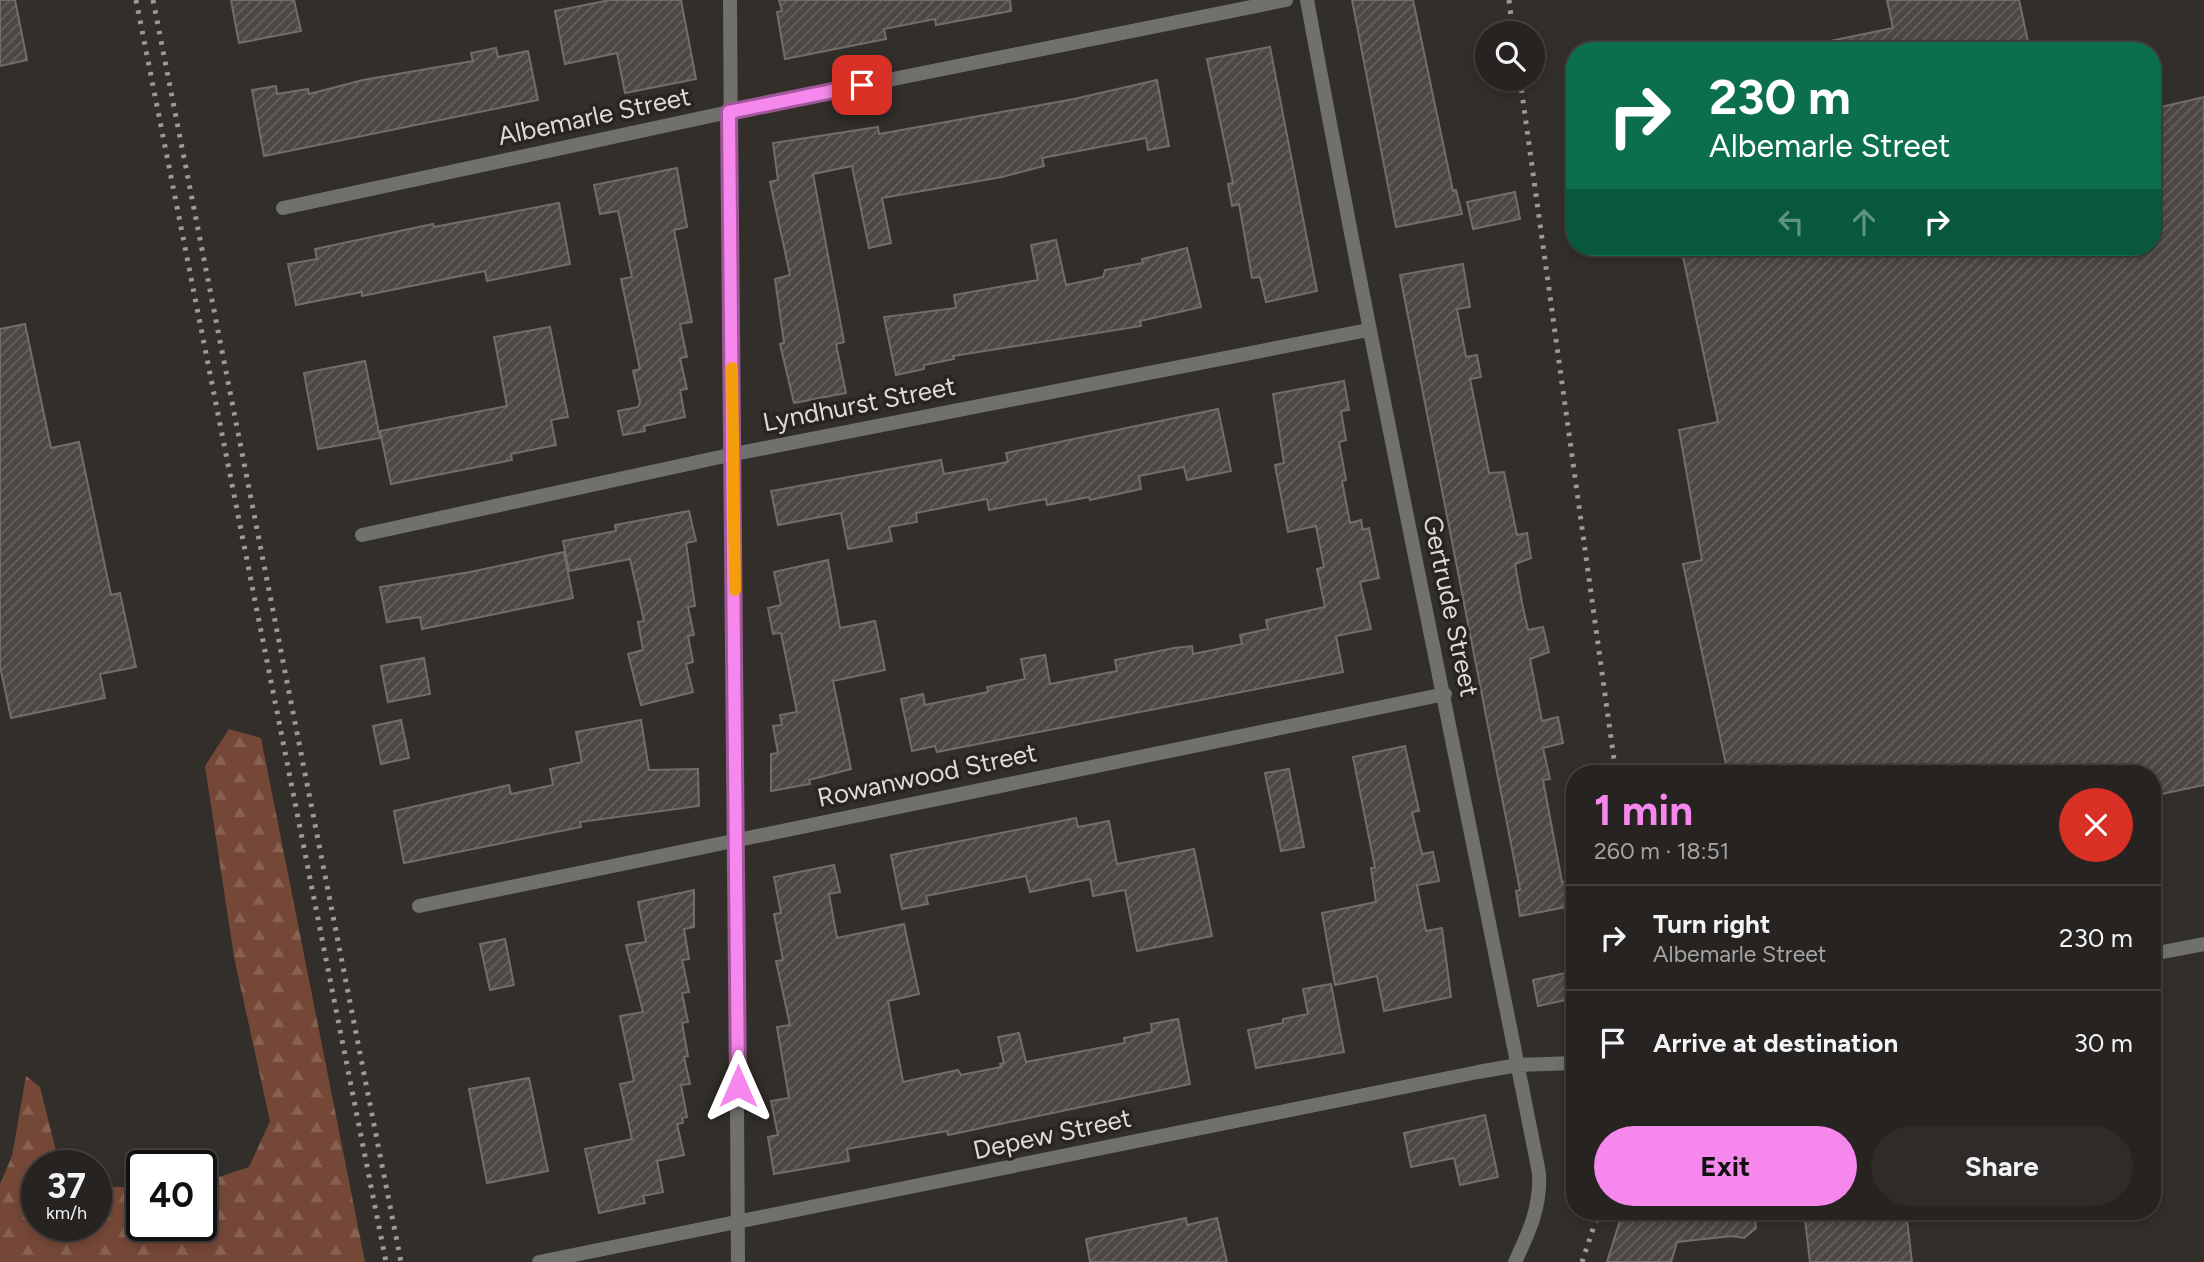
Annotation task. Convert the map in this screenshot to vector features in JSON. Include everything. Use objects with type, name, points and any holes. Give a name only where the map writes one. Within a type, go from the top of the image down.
[{"type":"street","points":[[730,0],[738,1262]]},
{"type":"street","name":"Albemarle Street","points":[[283,208],[729,112],[1286,0]]},
{"type":"street","name":"Gertrude Street","points":[[1307,0],[1368,330],[1445,694],[1539,1173],[1541,1196],[1534,1222],[1515,1262]]},
{"type":"street","name":"Lyndhurst Street","points":[[362,535],[734,453],[1368,330]]},
{"type":"street","name":"Rowanwood Street","points":[[419,906],[1445,694]]},
{"type":"street","points":[[2161,952],[2204,944]]},
{"type":"street","name":"Depew Street","points":[[539,1262],[1518,1065],[1566,1063]]},
{"type":"green space","points":[[229,729],[261,738],[365,1262],[0,1262],[0,1184],[12,1156],[26,1076],[40,1087],[56,1150],[21,1150],[21,1241],[112,1241],[112,1187],[126,1187],[126,1241],[217,1241],[217,1178],[249,1167],[270,1121],[234,957],[205,766]]},
{"type":"building","points":[[0,0],[15,0],[27,60],[0,66]]},
{"type":"building","points":[[231,0],[294,0],[301,31],[239,43]]},
{"type":"building","points":[[610,0],[681,0],[696,79],[625,93],[617,53],[565,64],[555,11]]},
{"type":"building","points":[[779,0],[1010,0],[1011,11],[936,25],[935,19],[884,29],[886,39],[785,59],[777,12],[782,11]]},
{"type":"building","points":[[1352,0],[1413,0],[1453,191],[1456,190],[1462,214],[1396,227]]},
{"type":"building","points":[[1887,0],[2019,0],[2028,42],[1830,42],[1893,28]]},
{"type":"building","points":[[1270,47],[1317,291],[1266,302],[1260,277],[1252,278],[1239,204],[1232,206],[1228,184],[1233,183],[1207,59]]},
{"type":"building","points":[[496,48],[498,57],[528,51],[538,100],[264,156],[252,90],[276,86],[277,94],[308,89],[309,94],[363,80],[473,61],[471,53]]},
{"type":"building","points":[[1157,80],[1169,146],[1148,150],[1146,138],[1042,158],[1044,166],[1002,177],[882,198],[891,243],[869,248],[852,166],[813,174],[844,342],[836,344],[846,393],[794,403],[780,344],[784,343],[775,279],[790,275],[770,182],[778,180],[773,143],[878,127],[879,134],[1074,99]]},
{"type":"building","points":[[2204,97],[2204,785],[2161,794],[2161,765],[1726,765],[1683,564],[1702,560],[1679,430],[1718,422],[1683,256],[2161,256],[2161,107]]},
{"type":"building","points":[[677,168],[687,227],[674,230],[692,322],[680,324],[687,357],[680,358],[687,389],[680,390],[685,417],[644,426],[645,431],[623,435],[618,411],[638,407],[640,402],[633,371],[640,369],[621,279],[632,277],[618,211],[600,214],[594,185]]},
{"type":"building","points":[[1515,192],[1520,219],[1473,229],[1467,202]]},
{"type":"building","points":[[559,203],[570,264],[487,281],[485,271],[362,296],[362,292],[296,305],[288,264],[317,259],[315,249],[433,224],[434,227]]},
{"type":"building","points":[[1056,240],[1066,285],[1103,277],[1105,270],[1143,263],[1142,259],[1187,248],[1201,307],[1140,321],[1141,326],[953,356],[954,359],[924,365],[924,369],[896,375],[884,317],[956,308],[954,295],[1038,280],[1031,245]]},
{"type":"building","points":[[1463,264],[1470,307],[1457,309],[1466,357],[1477,355],[1481,377],[1470,379],[1489,473],[1504,472],[1517,535],[1527,533],[1531,558],[1515,564],[1522,603],[1528,630],[1543,627],[1549,652],[1530,659],[1542,721],[1558,717],[1563,743],[1543,748],[1550,779],[1543,780],[1562,882],[1566,881],[1566,907],[1520,916],[1516,891],[1520,890],[1400,275]]},
{"type":"building","points":[[25,324],[51,448],[79,442],[111,595],[120,593],[136,667],[100,674],[105,698],[11,718],[0,666],[0,329]]},
{"type":"building","points":[[550,327],[568,417],[551,420],[556,445],[511,454],[512,460],[391,484],[380,431],[507,406],[494,337]]},
{"type":"building","points":[[365,361],[380,438],[318,449],[304,373]]},
{"type":"building","points":[[1344,381],[1349,410],[1341,411],[1346,440],[1339,442],[1346,480],[1342,481],[1350,523],[1361,520],[1363,530],[1369,528],[1379,578],[1360,582],[1371,629],[1336,636],[1343,672],[937,752],[935,746],[912,751],[901,699],[923,694],[925,705],[988,692],[987,687],[1025,679],[1021,659],[1045,655],[1050,684],[1117,671],[1115,660],[1174,648],[1192,646],[1193,654],[1242,644],[1240,635],[1268,629],[1266,620],[1325,607],[1317,569],[1324,567],[1316,526],[1288,532],[1275,465],[1284,463],[1273,394]]},
{"type":"building","points":[[1218,409],[1231,471],[1187,480],[1184,467],[1139,476],[1141,489],[1090,500],[1089,497],[1047,505],[1046,499],[989,510],[987,499],[916,513],[917,522],[889,527],[892,541],[848,549],[841,513],[778,525],[771,491],[941,460],[944,474],[1008,462],[1006,453]]},
{"type":"building","points":[[689,511],[696,541],[686,543],[695,606],[688,607],[694,635],[688,636],[693,662],[686,664],[693,692],[641,705],[628,654],[643,650],[638,622],[644,621],[630,559],[569,571],[563,541],[616,531],[615,525]]},
{"type":"building","points":[[564,552],[573,598],[422,629],[420,617],[387,622],[380,587]]},
{"type":"building","points":[[828,560],[840,628],[875,621],[885,670],[833,681],[851,769],[809,780],[810,784],[771,791],[771,754],[778,753],[773,726],[782,725],[780,715],[797,712],[781,633],[773,634],[768,608],[781,605],[774,572]]},
{"type":"building","points":[[424,658],[430,694],[388,702],[381,666]]},
{"type":"building","points":[[401,720],[409,758],[381,764],[373,726]]},
{"type":"building","points":[[641,720],[649,770],[698,769],[699,806],[580,822],[581,827],[404,863],[394,811],[509,785],[511,794],[553,785],[550,769],[582,762],[576,732]]},
{"type":"building","points":[[1405,746],[1419,811],[1412,812],[1422,854],[1433,852],[1439,881],[1417,885],[1426,931],[1442,928],[1451,997],[1384,1011],[1377,976],[1335,985],[1322,913],[1376,902],[1371,868],[1375,868],[1353,757]]},
{"type":"building","points":[[1289,769],[1304,847],[1281,851],[1265,773]]},
{"type":"building","points":[[1076,818],[1078,827],[1109,821],[1117,864],[1194,849],[1212,936],[1137,951],[1125,890],[1093,896],[1090,879],[1030,892],[1026,876],[926,896],[928,904],[902,909],[891,855]]},
{"type":"building","points":[[834,865],[840,892],[829,894],[837,938],[904,924],[919,994],[888,1001],[903,1082],[958,1070],[961,1075],[1001,1067],[1000,1064],[1004,1063],[998,1037],[1019,1033],[1026,1062],[1125,1043],[1124,1038],[1152,1032],[1151,1024],[1178,1019],[1190,1084],[948,1135],[947,1131],[847,1149],[849,1161],[774,1174],[768,1137],[778,1135],[771,1101],[789,1098],[777,1027],[790,1025],[776,961],[783,960],[774,914],[781,913],[774,877]]},
{"type":"building","points":[[694,890],[694,927],[684,929],[689,959],[682,960],[689,992],[682,993],[688,1022],[682,1023],[688,1056],[684,1057],[690,1084],[681,1085],[687,1117],[682,1118],[683,1123],[677,1124],[684,1155],[657,1161],[663,1192],[643,1196],[645,1203],[599,1213],[585,1149],[632,1139],[620,1084],[634,1081],[620,1016],[643,1012],[626,945],[646,942],[638,902]]},
{"type":"building","points":[[505,939],[514,985],[490,990],[480,944]]},
{"type":"building","points":[[1566,973],[1566,1000],[1538,1006],[1533,980]]},
{"type":"building","points":[[1331,984],[1344,1052],[1256,1068],[1248,1030],[1283,1023],[1283,1019],[1308,1014],[1303,989]]},
{"type":"building","points":[[529,1078],[548,1171],[487,1183],[469,1089]]},
{"type":"building","points":[[1485,1115],[1498,1177],[1460,1185],[1454,1158],[1411,1167],[1404,1133]]},
{"type":"building","points":[[1186,1218],[1187,1225],[1217,1218],[1227,1262],[1090,1262],[1086,1239]]},
{"type":"building","points":[[1620,1220],[1755,1220],[1756,1228],[1744,1238],[1732,1236],[1677,1242],[1671,1262],[1607,1262]]},
{"type":"building","points":[[1805,1220],[1907,1220],[1912,1262],[1810,1262]]},
{"type":"railway","points":[[136,0],[386,1262]]},
{"type":"railway","points":[[153,0],[401,1262]]},
{"type":"railway","points":[[1509,0],[1512,21]]},
{"type":"railway","points":[[1522,91],[1615,765]]},
{"type":"railway","points":[[1582,1262],[1596,1220]]},
{"type":"slow traffic","points":[[732,368],[735,590]]},
{"type":"route","points":[[738,1086],[729,112],[862,85]]}]
